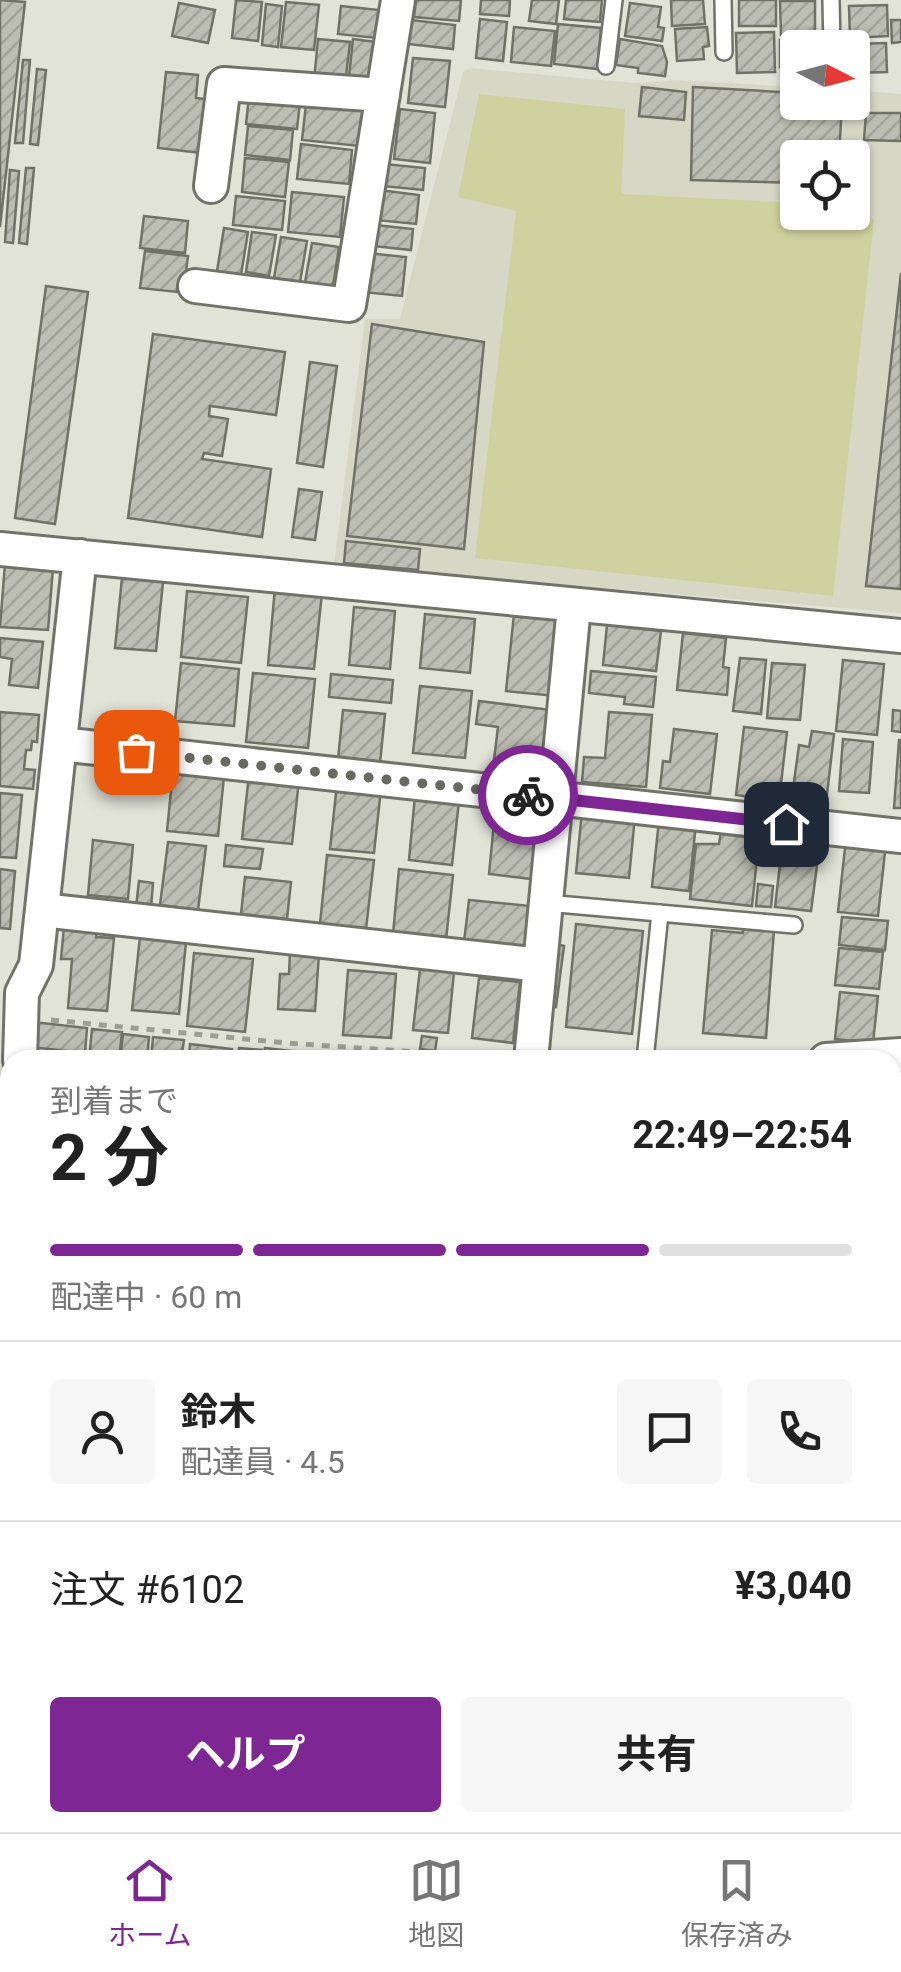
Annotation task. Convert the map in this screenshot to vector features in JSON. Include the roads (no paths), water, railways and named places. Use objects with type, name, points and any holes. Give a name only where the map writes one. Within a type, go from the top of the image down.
[{"type":"street","points":[[195,286],[349,305],[398,0]]},
{"type":"street","points":[[211,186],[224,84],[383,95]]},
{"type":"street","points":[[0,549],[901,636]]},
{"type":"street","points":[[18,1050],[7,986],[36,965],[80,556]]},
{"type":"street","points":[[532,1050],[574,606]]},
{"type":"street","points":[[60,744],[901,836]]},
{"type":"street","points":[[42,910],[540,965]]},
{"type":"lane","points":[[606,66],[614,0]]},
{"type":"lane","points":[[723,0],[724,52]]},
{"type":"lane","points":[[831,0],[832,30]]},
{"type":"lane","points":[[546,903],[794,925]]},
{"type":"lane","points":[[647,1050],[660,913]]}]
